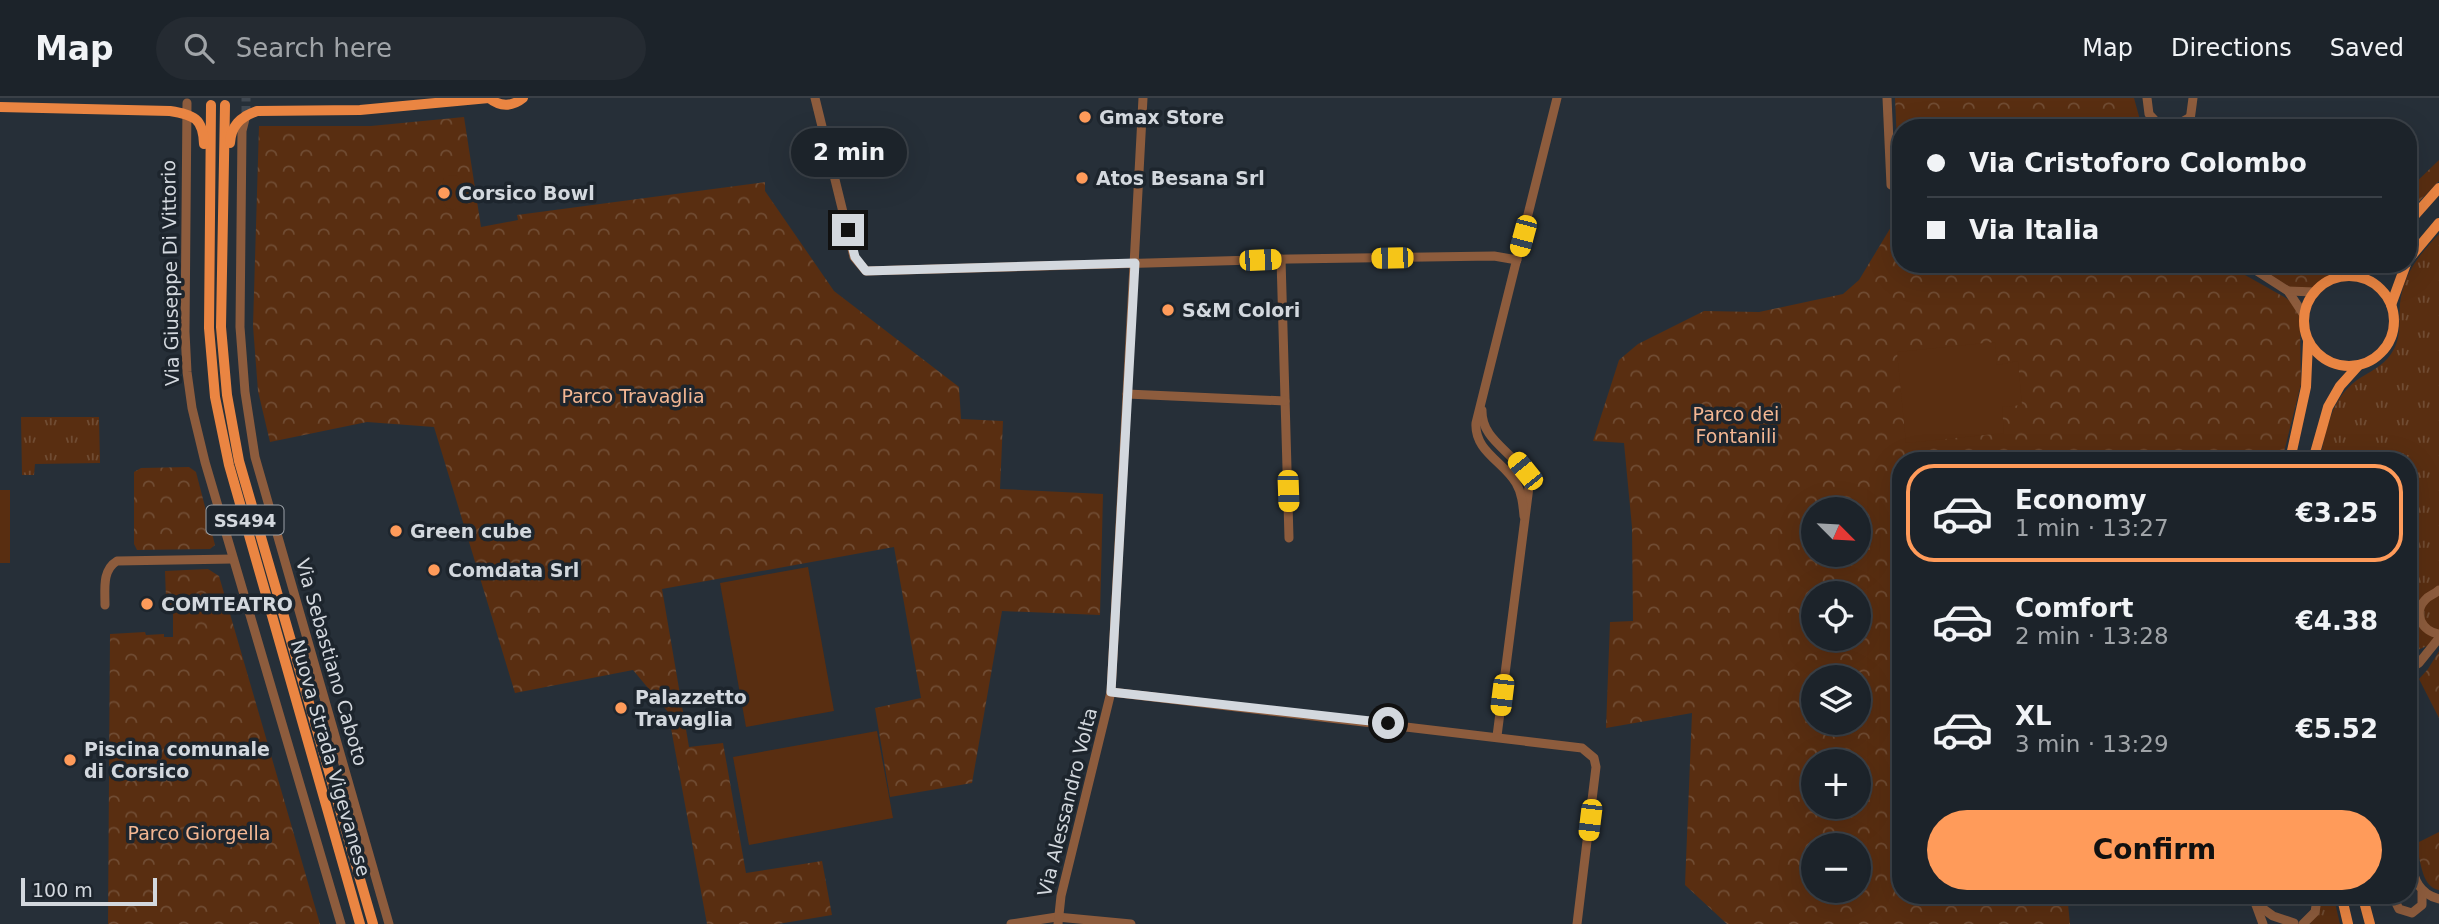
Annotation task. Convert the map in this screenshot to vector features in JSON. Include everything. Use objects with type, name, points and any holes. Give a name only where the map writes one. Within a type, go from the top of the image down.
[{"type":"main road","points":[[222,279],[230,137],[234,126],[246,115],[257,111],[360,110],[489,98],[505,105],[523,98]]},
{"type":"main road","name":"Nuova Strada Vigevanese","points":[[211,104],[209,328],[213,374],[229,465],[360,924]]},
{"type":"main road","name":"Nuova Strada Vigevanese","points":[[225,105],[222,279],[223,362],[227,395],[239,461],[373,924]]},
{"type":"main road","points":[[0,107],[170,111],[186,109],[197,120],[204,133],[210,278]]},
{"type":"main road","points":[[2417,213],[2439,188]]},
{"type":"main road","points":[[2417,250],[2439,223]]},
{"type":"main road","points":[[2292,452],[2307,379],[2308,342],[2304,315],[2307,304],[2315,292],[2330,280],[2351,273]]},
{"type":"main road","points":[[2391,305],[2403,273]]},
{"type":"main road","points":[[2315,452],[2328,407],[2336,392],[2358,366],[2378,356],[2389,343],[2394,327],[2391,305],[2386,295],[2374,283],[2346,276]]},
{"type":"main road","points":[[2308,342],[2329,362],[2341,366],[2358,366]]},
{"type":"main road","points":[[2343,904],[2348,924]]},
{"type":"main road","points":[[2365,904],[2370,924]]},
{"type":"street","points":[[815,98],[855,257],[866,271],[1281,259],[1494,256],[1517,260]]},
{"type":"street","name":"Via Alessandro Volta","points":[[1058,920],[1111,692],[1143,98]]},
{"type":"street","points":[[1524,516],[1518,485],[1477,438],[1476,423],[1557,98]]},
{"type":"street","points":[[1887,98],[1891,185]]},
{"type":"street","points":[[2147,98],[2149,114],[2154,119]]},
{"type":"street","points":[[2190,119],[2193,98]]},
{"type":"street","name":"Via Giuseppe Di Vittorio","points":[[186,109],[185,332],[187,372],[198,433],[341,924]]},
{"type":"street","name":"Via Sebastiano Caboto","points":[[246,115],[242,131],[240,327],[245,392],[255,457],[389,924]]},
{"type":"street","points":[[1281,259],[1289,538]]},
{"type":"street","points":[[2260,273],[2288,291],[2304,315]]},
{"type":"street","points":[[2288,291],[2315,292]]},
{"type":"street","points":[[1127,394],[1285,401]]},
{"type":"street","points":[[1483,401],[1482,417],[1487,432],[1516,460],[1528,480],[1529,487],[1497,736]]},
{"type":"street","points":[[105,605],[106,575],[110,566],[117,561],[233,559]]},
{"type":"street","points":[[2425,653],[2428,641],[2419,614],[2420,607],[2423,601],[2438,593]]},
{"type":"street","points":[[2417,623],[2439,636],[2417,664]]},
{"type":"street","points":[[1111,692],[1583,747],[1594,758],[1596,767],[1577,924]]},
{"type":"street","points":[[2396,904],[2399,909],[2412,913],[2422,905],[2417,881]]},
{"type":"street","points":[[2417,889],[2439,899]]},
{"type":"street","points":[[2256,904],[2263,924]]},
{"type":"street","points":[[2260,904],[2273,916],[2297,924],[2315,912],[2316,904]]},
{"type":"street","points":[[1011,924],[1058,920],[1131,924]]},
{"type":"green space","points":[[1895,98],[2134,98],[2140,119],[1896,119]]},
{"type":"green space","name":"Parco Travaglia","points":[[464,117],[481,227],[518,220],[517,215],[765,182],[765,191],[834,291],[959,387],[961,419],[1003,421],[1000,489],[1103,494],[1100,615],[1002,611],[972,783],[890,797],[875,708],[921,698],[894,547],[662,589],[689,747],[723,743],[746,873],[822,861],[832,915],[778,924],[707,924],[668,712],[633,670],[515,693],[434,427],[367,422],[270,442],[258,391],[253,326],[259,126],[371,126]]},
{"type":"green space","points":[[2439,160],[2439,181],[2417,204],[2417,181]]},
{"type":"green space","name":"Corsico Bowl","points":[[448,175],[457,176],[471,199],[454,210],[447,208],[437,193]]},
{"type":"green space","name":"Parco dei Fontanili","points":[[1892,226],[1892,273],[2243,273],[2297,307],[2300,318],[2301,384],[2284,452],[1892,452],[1892,904],[2068,904],[2070,924],[1727,924],[1685,885],[1692,713],[1606,728],[1610,622],[1633,621],[1632,527],[1624,443],[1593,441],[1619,360],[1638,344],[1704,311],[1759,312],[1843,294],[1859,280]]},
{"type":"green space","points":[[2439,234],[2439,641],[2417,650],[2417,452],[2322,452],[2331,416],[2341,396],[2357,380],[2384,362],[2395,347],[2399,333],[2401,297],[2409,273],[2417,273],[2417,260]]},
{"type":"green space","points":[[2266,273],[2341,273],[2315,288],[2293,289]]},
{"type":"green space","points":[[1995,342],[1997,365],[2018,361],[2022,405],[2002,407],[2004,433],[1906,443],[1897,352]]},
{"type":"green space","points":[[21,417],[99,417],[100,463],[35,464],[34,475],[22,475]]},
{"type":"green space","points":[[189,467],[196,472],[215,545],[210,549],[137,550],[134,544],[134,472],[141,468]]},
{"type":"green space","points":[[0,490],[10,490],[10,563],[0,563]]},
{"type":"green space","points":[[808,567],[834,711],[746,727],[720,583]]},
{"type":"green space","name":"Parco Giorgella","points":[[208,569],[219,576],[320,924],[108,924],[110,634],[145,632],[146,635],[164,634],[164,637],[173,637],[173,609],[170,609],[170,599],[166,599],[165,571]]},
{"type":"green space","points":[[2439,651],[2439,718],[2419,679]]},
{"type":"green space","points":[[877,731],[893,818],[749,845],[733,757]]},
{"type":"green space","points":[[2439,832],[2439,890],[2433,888],[2426,879],[2417,848],[2419,842]]},
{"type":"green space","points":[[2317,904],[2335,904],[2340,924],[2310,924]]},
{"type":"tunnel","points":[[246,98],[246,115]]},
{"type":"place","name":"Gmax Store","points":[[1085,117]]},
{"type":"place","name":"Atos Besana Srl","points":[[1082,178]]},
{"type":"place","name":"Corsico Bowl","points":[[444,193]]},
{"type":"place","name":"S&M Colori","points":[[1168,310]]},
{"type":"place","name":"Green cube","points":[[396,531]]},
{"type":"place","name":"Comdata Srl","points":[[434,570]]},
{"type":"place","name":"COMTEATRO","points":[[147,604]]},
{"type":"place","name":"Palazzetto Travaglia","points":[[621,708]]},
{"type":"place","name":"Piscina comunale di Corsico","points":[[70,760]]},
{"type":"route","points":[[848,230],[855,257],[866,271],[1135,263],[1111,692],[1388,723]]}]
